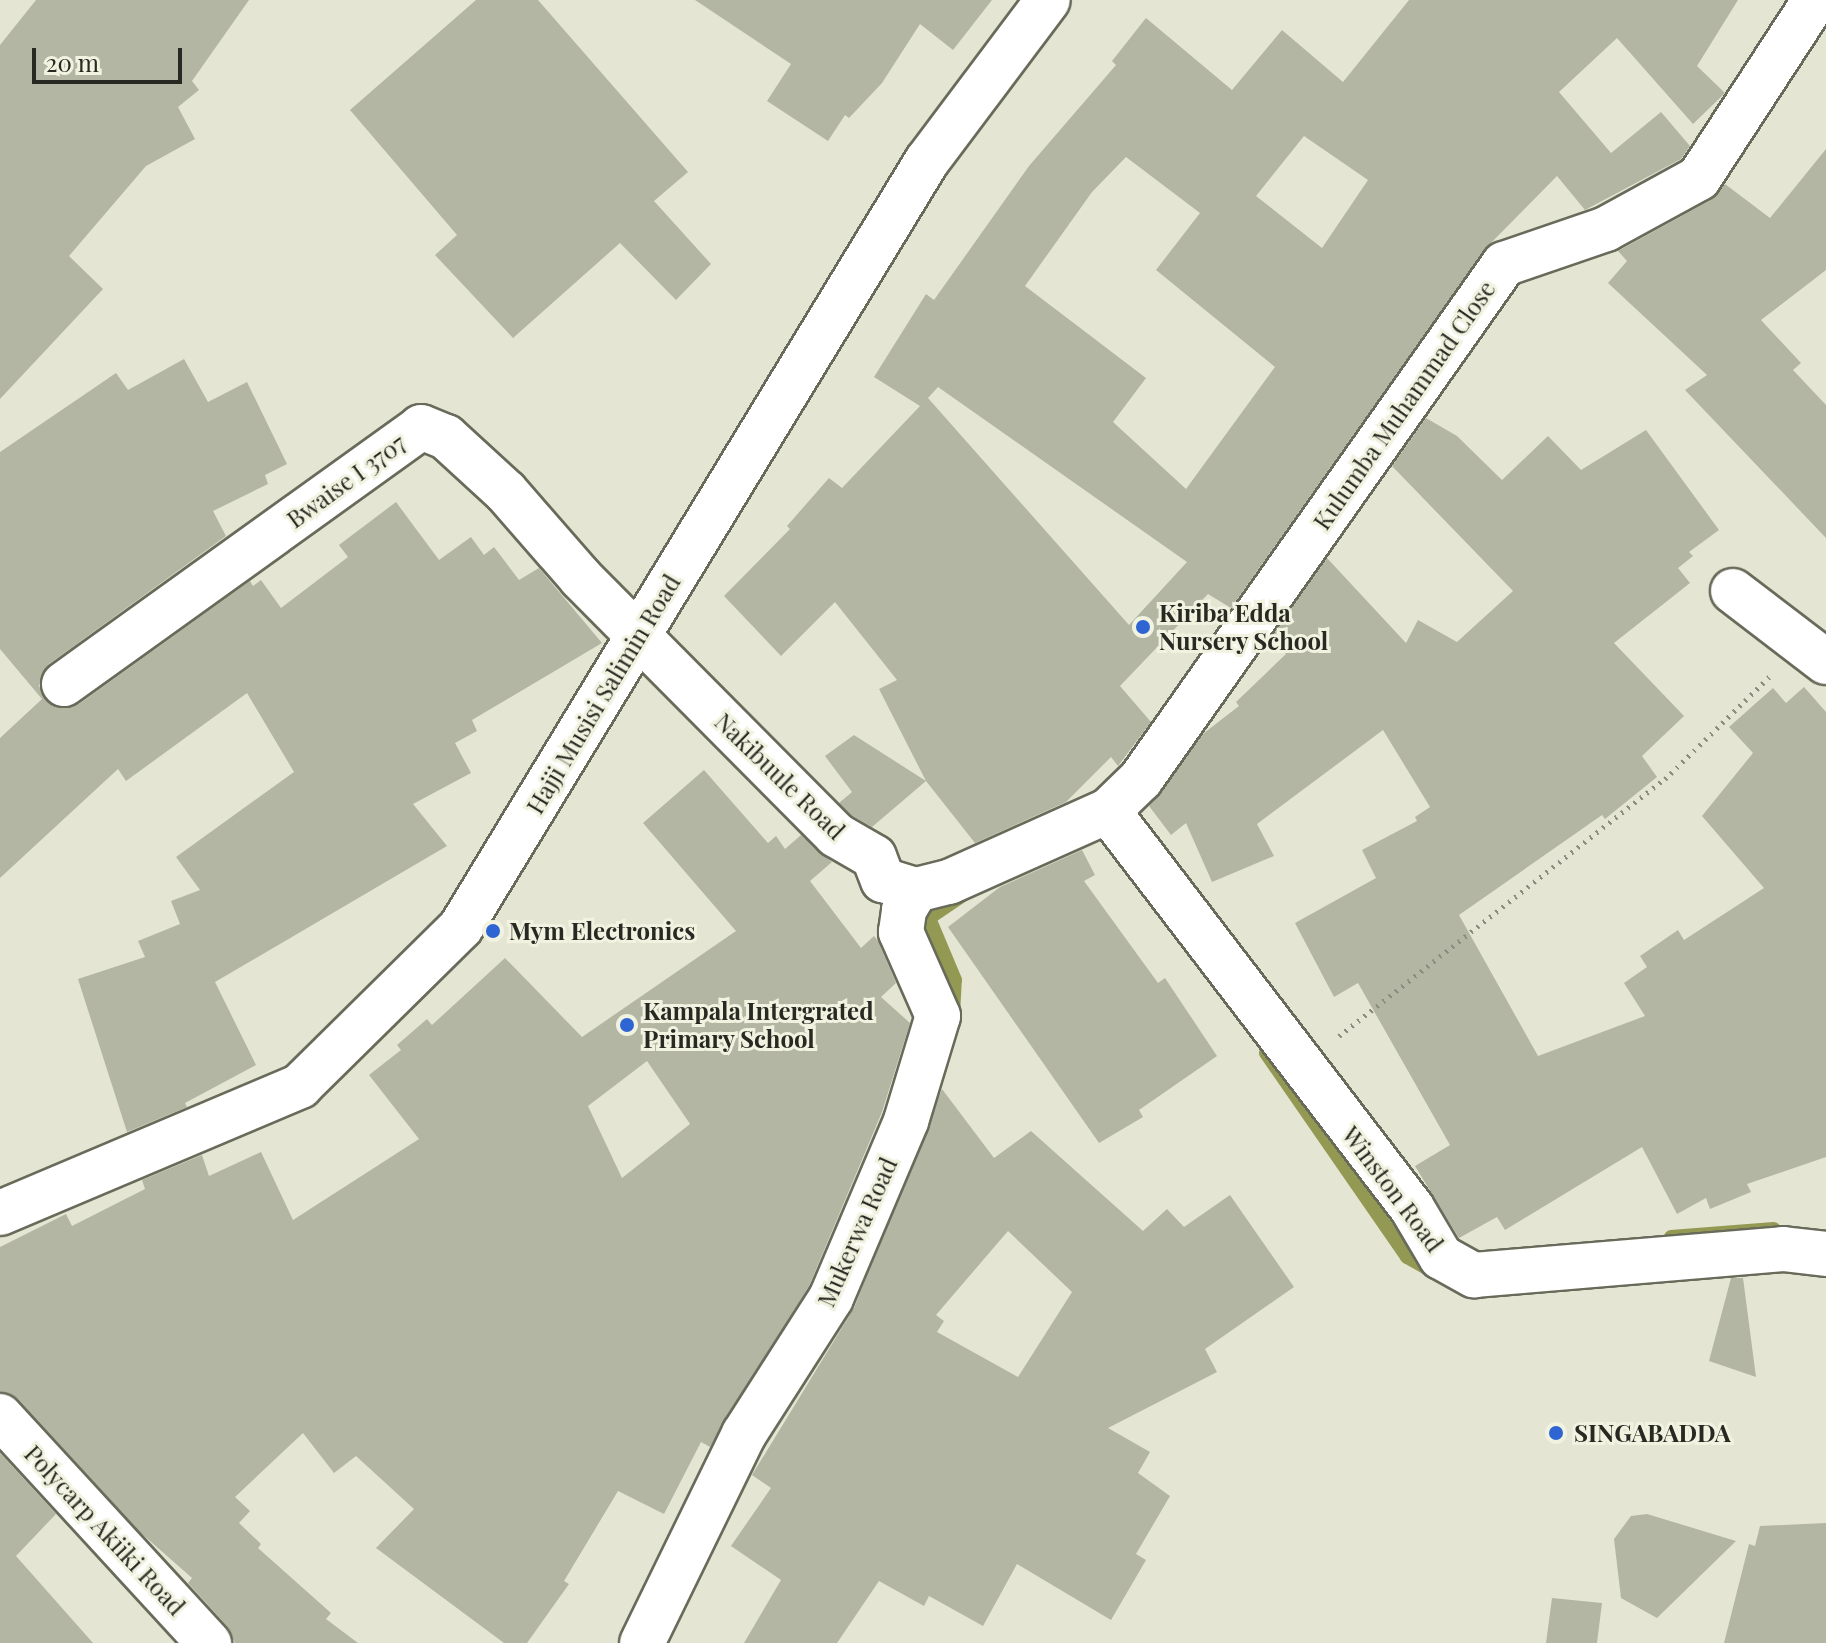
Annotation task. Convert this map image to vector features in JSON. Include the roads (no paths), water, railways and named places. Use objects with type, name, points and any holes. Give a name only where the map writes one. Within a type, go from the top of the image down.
[{"type":"street","name":"Hajji Musisi Salimin Road","points":[[0,1213],[300,1086],[461,927],[927,161],[1048,0]]},
{"type":"street","name":"Kulumba Muhammad Close","points":[[1108,811],[1141,779],[1504,264],[1606,229],[1699,178],[1815,0]]},
{"type":"street","name":"Bwaise I 3707","points":[[64,684],[421,427],[446,437],[506,492],[581,578],[640,634]]},
{"type":"street","points":[[1733,591],[1815,652]]},
{"type":"street","name":"Nakibuule Road","points":[[640,634],[836,835],[874,857],[883,880],[916,890]]},
{"type":"street","points":[[916,890],[949,882],[1108,811]]},
{"type":"street","name":"Winston Road","points":[[1108,811],[1187,907],[1300,1066],[1412,1208],[1441,1257],[1474,1275],[1783,1249],[1826,1254]]},
{"type":"street","name":"Mukerwa Road","points":[[642,1643],[744,1434],[831,1298],[906,1121],[938,1016],[901,932],[904,910],[916,890]]},
{"type":"street","name":"Polycarp Akiiki Road","points":[[0,1416],[209,1643]]},
{"type":"waterway","points":[[953,1015],[955,980],[929,918],[963,895]]},
{"type":"waterway","points":[[1266,1053],[1407,1257],[1434,1272]]},
{"type":"waterway","points":[[1671,1237],[1774,1229]]},
{"type":"place","name":"Kiriba Edda Nursery School","points":[[1143,627]]},
{"type":"place","name":"Mym Electronics","points":[[493,931]]},
{"type":"place","name":"Kampala Intergrated Primary School","points":[[627,1025]]},
{"type":"place","name":"SINGABADDA","points":[[1556,1433]]}]
